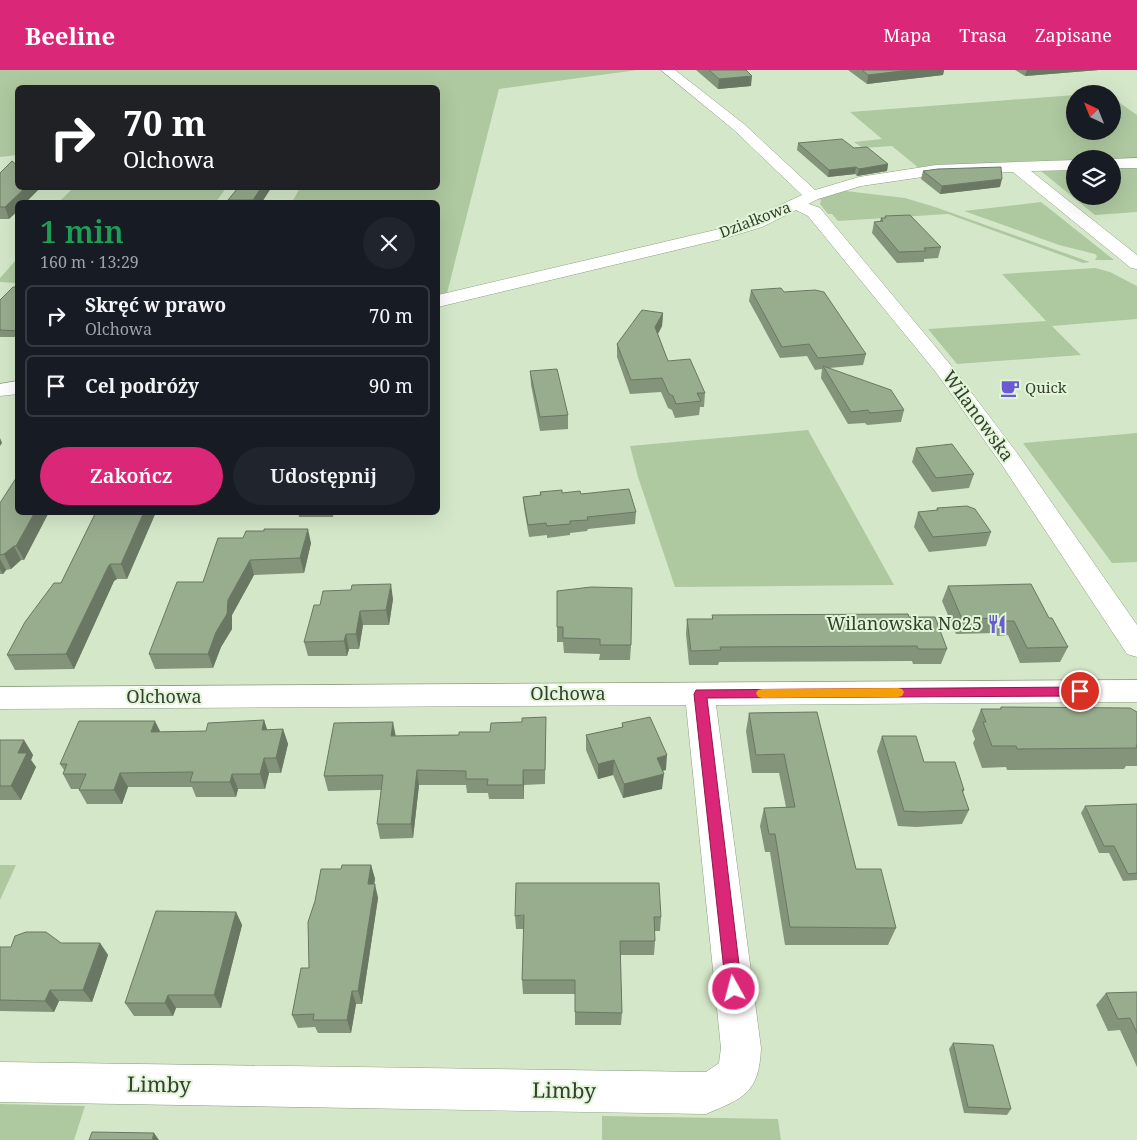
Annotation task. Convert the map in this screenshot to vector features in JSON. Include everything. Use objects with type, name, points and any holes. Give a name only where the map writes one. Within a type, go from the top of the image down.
[{"type":"street","name":"Wilanowska","points":[[667,70],[738,127],[804,200],[942,367],[1012,462],[1137,647]]},
{"type":"street","points":[[1121,163],[1137,162]]},
{"type":"street","name":"Działkowa","points":[[440,301],[720,234],[756,223],[804,200],[858,182],[946,170],[1066,164]]},
{"type":"street","points":[[1016,166],[1137,264]]},
{"type":"street","points":[[0,390],[15,388]]},
{"type":"street","name":"Olchowa","points":[[0,698],[1137,691]]},
{"type":"street","name":"Limby","points":[[0,1082],[706,1093],[727,1085],[736,1078],[740,1066],[741,1048],[700,694]]},
{"type":"green space","points":[[0,70],[637,70],[499,89],[447,293],[440,295],[440,200],[293,200],[299,190],[440,190],[440,85],[15,85],[15,155],[0,157]]},
{"type":"green space","points":[[1066,96],[1066,140],[1121,140],[1121,104],[1137,115],[1137,161],[1121,160],[1121,150],[1066,150],[1066,162],[920,169],[892,146],[863,148],[854,142],[882,139],[850,112]]},
{"type":"green space","points":[[1137,166],[1137,212],[1095,215],[1083,205],[1121,205],[1121,167]]},
{"type":"green space","points":[[1066,168],[1066,191],[1041,171]]},
{"type":"green space","points":[[71,190],[225,190],[217,200],[61,200]]},
{"type":"green space","points":[[837,190],[905,198],[1090,262],[1083,263],[948,214],[838,221],[832,214],[828,214],[820,204],[821,200],[817,198]]},
{"type":"green space","points":[[1041,202],[1114,260],[1095,260],[1097,256],[1095,254],[1059,245],[964,211]]},
{"type":"green space","points":[[15,261],[15,283],[0,282],[0,278]]},
{"type":"green space","points":[[1095,268],[1110,272],[1137,286],[1137,319],[1052,326],[1081,355],[957,364],[928,329],[1046,321],[1002,274]]},
{"type":"green space","points":[[808,430],[894,585],[675,587],[638,477],[630,446]]},
{"type":"green space","points":[[1137,433],[1137,562],[1112,563],[1023,443]]},
{"type":"green space","points":[[0,865],[16,865],[0,900]]},
{"type":"green space","points":[[0,1104],[85,1106],[74,1140],[0,1140]]},
{"type":"green space","points":[[602,1116],[778,1119],[781,1140],[602,1140]]},
{"type":"building","points":[[709,70],[746,70],[752,76],[719,79]]},
{"type":"building","points":[[862,70],[910,70],[868,75]]},
{"type":"building","points":[[842,139],[854,148],[867,147],[888,164],[859,169],[856,167],[829,170],[798,143]]},
{"type":"building","points":[[12,161],[15,164],[15,190],[23,190],[5,207],[0,207],[0,173]]},
{"type":"building","points":[[1001,167],[1002,179],[942,186],[923,171],[938,169]]},
{"type":"building","points":[[236,190],[260,190],[253,200],[228,200]]},
{"type":"building","points":[[910,215],[941,247],[924,248],[926,251],[899,252],[874,222],[883,221],[881,218],[886,218],[885,216]]},
{"type":"building","points":[[15,287],[15,331],[0,330],[0,300]]},
{"type":"building","points":[[781,288],[784,292],[815,290],[824,292],[866,354],[818,358],[809,344],[782,347],[751,290]]},
{"type":"building","points":[[642,310],[663,313],[655,327],[668,361],[690,359],[705,393],[697,393],[701,401],[676,404],[662,378],[631,380],[617,344]]},
{"type":"building","points":[[823,366],[891,390],[904,410],[870,413],[868,410],[851,412]]},
{"type":"building","points":[[557,369],[568,415],[540,417],[530,371]]},
{"type":"building","points":[[952,444],[974,474],[936,478],[916,448]]},
{"type":"building","points":[[15,480],[15,515],[33,515],[16,546],[0,555],[0,503]]},
{"type":"building","points":[[629,489],[636,512],[587,517],[588,520],[570,521],[570,524],[547,526],[546,523],[528,525],[523,497],[541,495],[540,492],[562,490],[562,493],[580,491],[581,494]]},
{"type":"building","points":[[967,506],[975,509],[991,532],[933,537],[918,512],[938,510],[937,508]]},
{"type":"building","points":[[95,515],[143,515],[121,564],[110,564],[108,567],[66,654],[7,655],[25,622],[54,583],[61,583]]},
{"type":"building","points":[[264,529],[308,529],[300,558],[250,560],[228,600],[227,614],[216,632],[208,654],[149,654],[177,582],[203,582],[218,538],[243,538],[246,531],[264,531]]},
{"type":"building","points":[[391,584],[386,610],[360,611],[356,634],[346,634],[344,641],[304,642],[314,605],[320,605],[323,591],[351,590],[352,585]]},
{"type":"building","points":[[1031,584],[1049,618],[1052,618],[1068,647],[1027,648],[1014,621],[1003,621],[1002,618],[962,619],[948,586]]},
{"type":"building","points":[[591,587],[632,588],[631,645],[600,645],[600,639],[563,638],[563,627],[557,627],[557,591]]},
{"type":"building","points":[[908,614],[909,617],[935,617],[947,649],[918,649],[917,646],[720,647],[721,650],[691,651],[687,619],[713,619],[712,615]]},
{"type":"building","points":[[1001,707],[1130,708],[1137,712],[1137,748],[1017,749],[1016,746],[992,746],[983,722],[986,722],[981,709],[1001,709]]},
{"type":"building","points":[[817,712],[856,869],[881,869],[896,928],[790,927],[775,834],[769,834],[764,808],[795,807],[784,754],[756,755],[749,713]]},
{"type":"building","points":[[546,717],[545,770],[523,770],[523,785],[487,785],[488,779],[466,779],[466,771],[417,770],[411,824],[377,824],[383,775],[324,776],[334,723],[393,722],[391,736],[459,735],[459,732],[490,732],[491,723],[522,722],[522,718]]},
{"type":"building","points":[[650,717],[667,755],[657,758],[664,774],[624,784],[614,760],[598,764],[586,735],[623,727],[622,723]]},
{"type":"building","points":[[264,720],[262,730],[283,729],[276,758],[264,758],[260,774],[232,774],[230,782],[190,782],[193,772],[120,773],[114,790],[79,790],[86,774],[63,774],[67,764],[60,764],[79,721],[155,721],[151,732],[206,731],[208,723]]},
{"type":"building","points":[[882,736],[916,736],[924,762],[955,762],[969,810],[904,811]]},
{"type":"building","points":[[0,740],[24,740],[18,753],[27,753],[11,786],[0,786]]},
{"type":"building","points":[[1137,804],[1137,873],[1128,874],[1114,846],[1104,846],[1085,806]]},
{"type":"building","points":[[342,865],[371,865],[368,884],[375,884],[358,991],[352,991],[347,1020],[313,1020],[314,1014],[292,1015],[301,968],[309,968],[308,922],[315,901],[321,869],[341,869]]},
{"type":"building","points":[[516,883],[659,883],[661,917],[654,917],[655,941],[620,941],[622,1013],[575,1012],[575,980],[522,980],[524,915],[515,916]]},
{"type":"building","points":[[156,911],[236,912],[214,995],[168,995],[165,1003],[125,1003]]},
{"type":"building","points":[[26,932],[46,932],[61,943],[100,943],[83,990],[50,990],[45,1001],[0,1000],[0,947],[11,947],[15,936]]},
{"type":"building","points":[[1137,992],[1137,1033],[1130,1018],[1118,1019],[1106,993]]},
{"type":"building","points":[[953,1043],[993,1045],[1011,1109],[968,1107]]},
{"type":"building","points":[[92,1132],[154,1133],[152,1140],[89,1140]]},
{"type":"slow traffic","points":[[762,693],[898,692]]},
{"type":"place","name":"Quick","points":[[1010,388]]},
{"type":"place","name":"Wilanowska No25","points":[[997,624]]},
{"type":"route","points":[[734,989],[700,694],[1080,691]]}]
